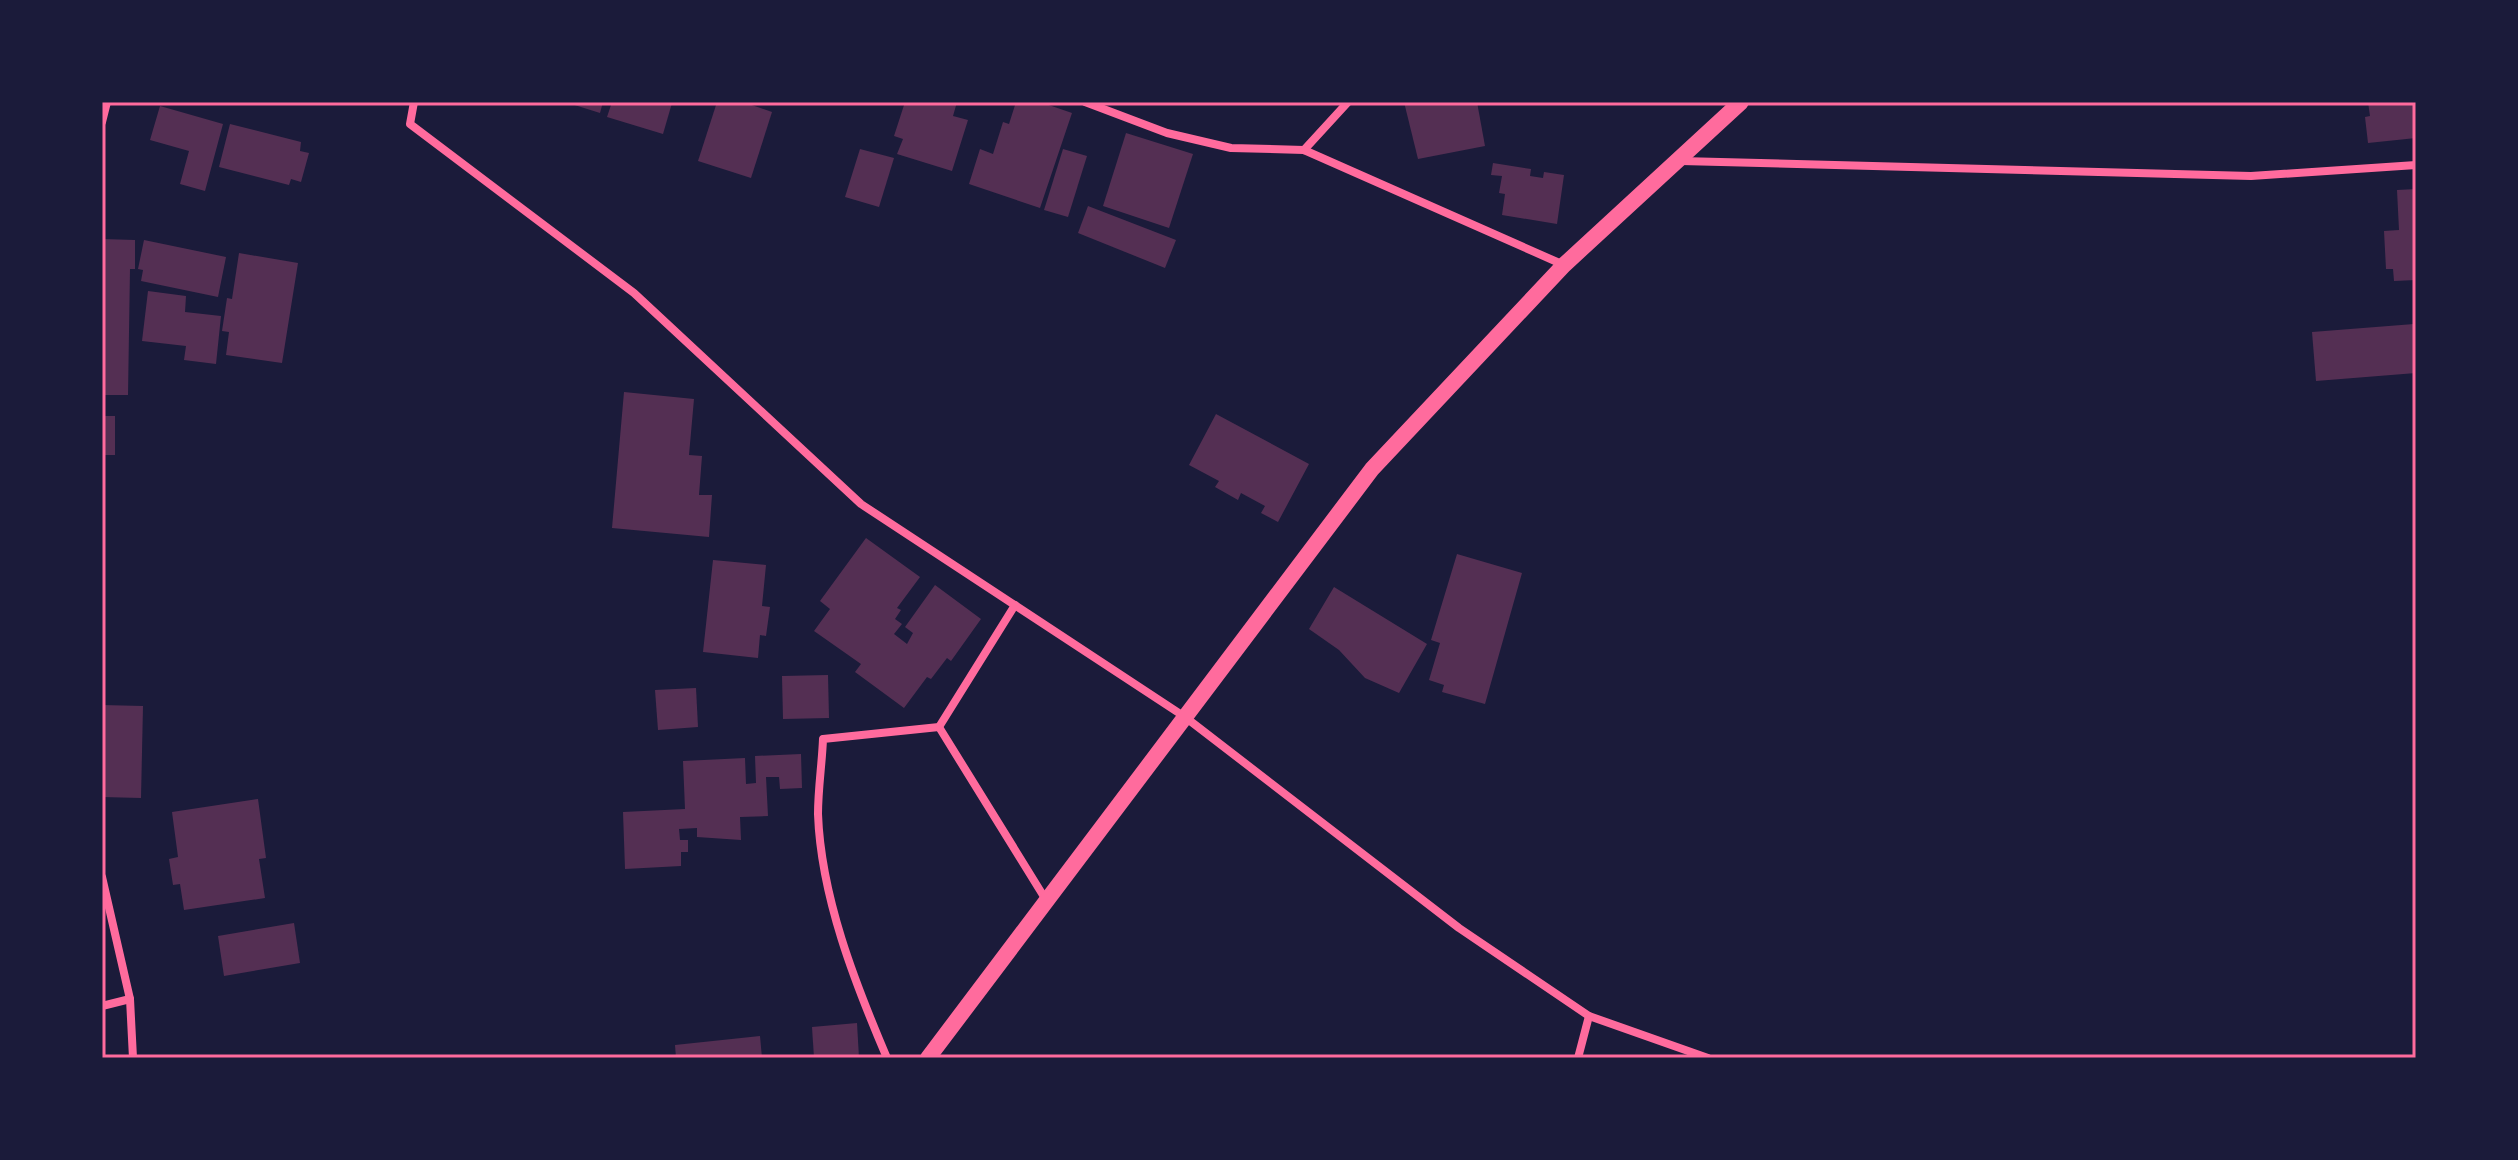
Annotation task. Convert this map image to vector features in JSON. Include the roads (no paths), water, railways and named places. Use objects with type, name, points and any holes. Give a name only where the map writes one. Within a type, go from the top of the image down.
[{"type":"main road","points":[[928,1058],[1372,469],[1564,265],[1741,102]]},
{"type":"street","points":[[102,122],[107,102]]},
{"type":"street","points":[[414,102],[410,124],[634,293],[861,504],[1185,717],[1459,928],[1589,1016],[1708,1058]]},
{"type":"street","points":[[1085,102],[1167,133],[1218,145],[1304,150],[1564,265]]},
{"type":"street","points":[[1304,150],[1348,102]]},
{"type":"street","points":[[1674,161],[2251,176],[2416,165]]},
{"type":"street","points":[[939,727],[1015,605]]},
{"type":"street","points":[[939,727],[1046,901]]},
{"type":"street","points":[[887,1058],[859,993],[829,884],[818,814],[823,739],[939,727]]},
{"type":"street","points":[[102,877],[130,999],[133,1058]]},
{"type":"street","points":[[102,1006],[130,999]]},
{"type":"street","points":[[1578,1058],[1589,1016]]}]
